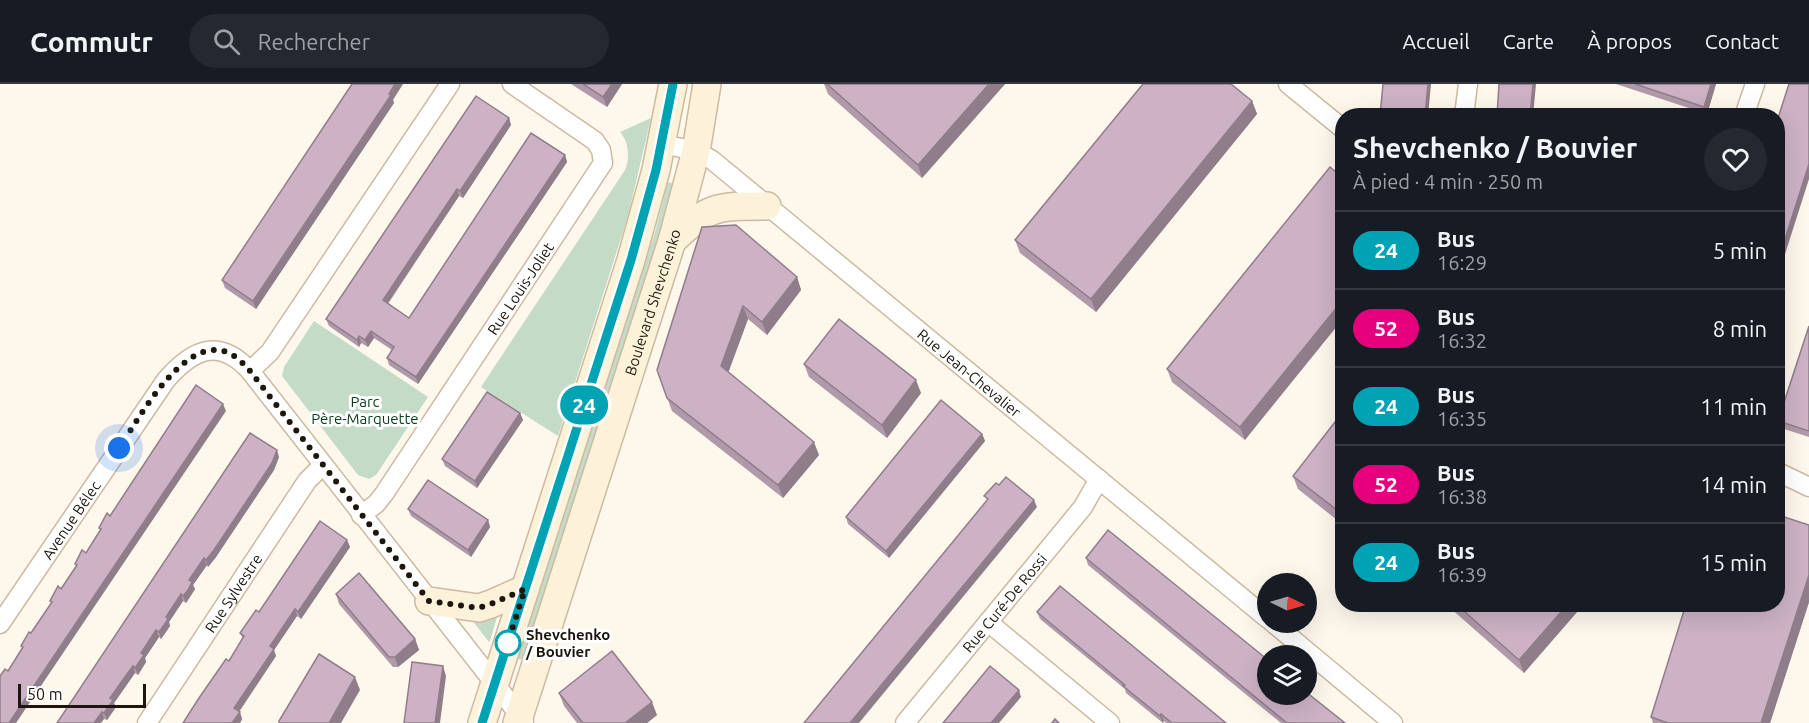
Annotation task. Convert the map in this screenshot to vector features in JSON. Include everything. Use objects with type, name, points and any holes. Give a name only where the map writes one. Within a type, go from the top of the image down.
[{"type":"street","points":[[250,371],[270,352],[450,84]]},
{"type":"street","name":"Rue Louis-Joliet","points":[[362,515],[384,494],[603,164],[601,150],[595,141],[512,84]]},
{"type":"street","points":[[482,723],[631,260],[662,144],[673,84]]},
{"type":"street","name":"Boulevard Shevchenko","points":[[520,721],[672,241],[696,151],[708,84]]},
{"type":"street","points":[[1288,84],[1335,122]]},
{"type":"street","points":[[1465,108],[1468,84]]},
{"type":"street","points":[[1747,108],[1755,84]]},
{"type":"street","name":"Rue Jean-Chevalier","points":[[662,144],[696,151],[712,160],[1257,610]]},
{"type":"street","points":[[672,241],[695,219],[713,209],[730,206],[767,206]]},
{"type":"street","name":"Avenue Bélec","points":[[0,624],[159,389],[190,358],[216,350],[223,351],[236,357],[250,371],[520,721]]},
{"type":"street","name":"Rue Sylvestre","points":[[147,723],[308,481],[323,465]]},
{"type":"street","points":[[1785,475],[1809,487]]},
{"type":"street","name":"Rue Curé-De Rossi","points":[[905,723],[1083,507],[1099,479]]},
{"type":"street","points":[[429,601],[478,608],[525,589]]},
{"type":"street","points":[[988,622],[1110,723]]},
{"type":"street","points":[[1285,633],[1393,723]]},
{"type":"green space","points":[[651,118],[628,216],[558,436],[481,387],[625,170],[628,150],[620,132]]},
{"type":"green space","points":[[668,182],[674,184],[653,257],[523,660],[517,659],[655,232]]},
{"type":"green space","name":"Parc Père-Marquette","points":[[314,321],[428,397],[376,475],[369,479],[358,475],[282,376],[284,367]]},
{"type":"green space","points":[[499,610],[490,641],[489,642],[468,615]]},
{"type":"building","points":[[352,84],[395,84],[389,94],[391,95],[253,301],[222,280]]},
{"type":"building","points":[[583,84],[612,84],[603,97]]},
{"type":"building","points":[[827,84],[989,84],[918,165]]},
{"type":"building","points":[[1143,84],[1231,84],[1252,101],[1091,299],[1015,240]]},
{"type":"building","points":[[1383,84],[1428,84],[1426,108],[1381,108]]},
{"type":"building","points":[[1499,84],[1533,84],[1531,108],[1498,108]]},
{"type":"building","points":[[1635,84],[1711,84],[1704,107]]},
{"type":"building","points":[[1789,84],[1809,84],[1809,164],[1785,239],[1785,108],[1781,108]]},
{"type":"building","points":[[476,96],[509,118],[460,191],[457,189],[383,300],[409,318],[531,133],[565,155],[416,377],[387,358],[394,347],[371,331],[365,340],[359,336],[357,340],[326,319]]},
{"type":"building","points":[[1330,167],[1335,171],[1335,310],[1240,427],[1167,369]]},
{"type":"building","points":[[736,225],[797,277],[762,322],[743,306],[721,366],[814,442],[778,485],[667,398],[657,370],[702,227]]},
{"type":"building","points":[[839,319],[916,380],[882,425],[804,364]]},
{"type":"building","points":[[1809,326],[1809,431],[1785,423],[1785,400]]},
{"type":"building","points":[[196,385],[223,404],[9,723],[0,723],[0,676],[5,669],[8,671],[23,647],[21,646],[29,632],[31,633],[52,602],[50,601],[58,586],[61,589],[77,565],[75,564],[82,550],[86,553],[101,529],[99,528],[107,513],[110,516]]},
{"type":"building","points":[[487,392],[520,413],[475,481],[442,459]]},
{"type":"building","points":[[941,400],[982,434],[886,551],[846,517]]},
{"type":"building","points":[[1335,422],[1335,509],[1293,476]]},
{"type":"building","points":[[250,433],[277,450],[272,463],[214,550],[206,560],[204,558],[189,580],[192,582],[188,590],[183,596],[181,594],[159,632],[156,630],[141,653],[144,655],[135,668],[133,666],[110,698],[113,700],[104,713],[102,712],[94,723],[57,723]]},
{"type":"building","points":[[1006,477],[1034,500],[850,723],[804,723],[988,499],[984,496],[996,483],[999,485]]},
{"type":"building","points":[[428,480],[488,520],[468,550],[408,509]]},
{"type":"building","points":[[1785,517],[1809,525],[1809,575],[1761,723],[1668,723],[1651,717],[1684,612],[1785,612]]},
{"type":"building","points":[[320,521],[347,540],[298,612],[295,609],[270,646],[274,649],[234,708],[240,712],[232,723],[183,723],[226,659],[229,661],[244,636],[240,633],[256,610],[259,612]]},
{"type":"building","points":[[1108,530],[1257,651],[1257,698],[1086,558]]},
{"type":"building","points":[[359,573],[415,639],[395,657],[389,657],[336,594]]},
{"type":"building","points":[[1060,586],[1226,723],[1172,723],[1123,686],[1125,685],[1037,612]]},
{"type":"building","points":[[1465,612],[1561,612],[1519,660]]},
{"type":"building","points":[[612,651],[652,702],[625,723],[583,723],[559,693]]},
{"type":"building","points":[[319,654],[355,677],[329,723],[279,723],[279,721]]},
{"type":"building","points":[[412,662],[443,666],[435,723],[404,723]]},
{"type":"building","points":[[990,666],[1019,690],[991,723],[943,723]]},
{"type":"building","points":[[1317,701],[1345,723],[1287,723],[1265,705],[1317,705]]},
{"type":"bus line","name":"24","points":[[482,723],[631,260],[656,170],[673,84]]},
{"type":"place","name":"Shevchenko / Bouvier","points":[[508,643]]},
{"type":"route","points":[[119,448],[159,389],[180,365],[190,358],[210,351],[229,353],[250,371],[429,601],[478,608],[525,589],[506,648],[508,643]]}]
